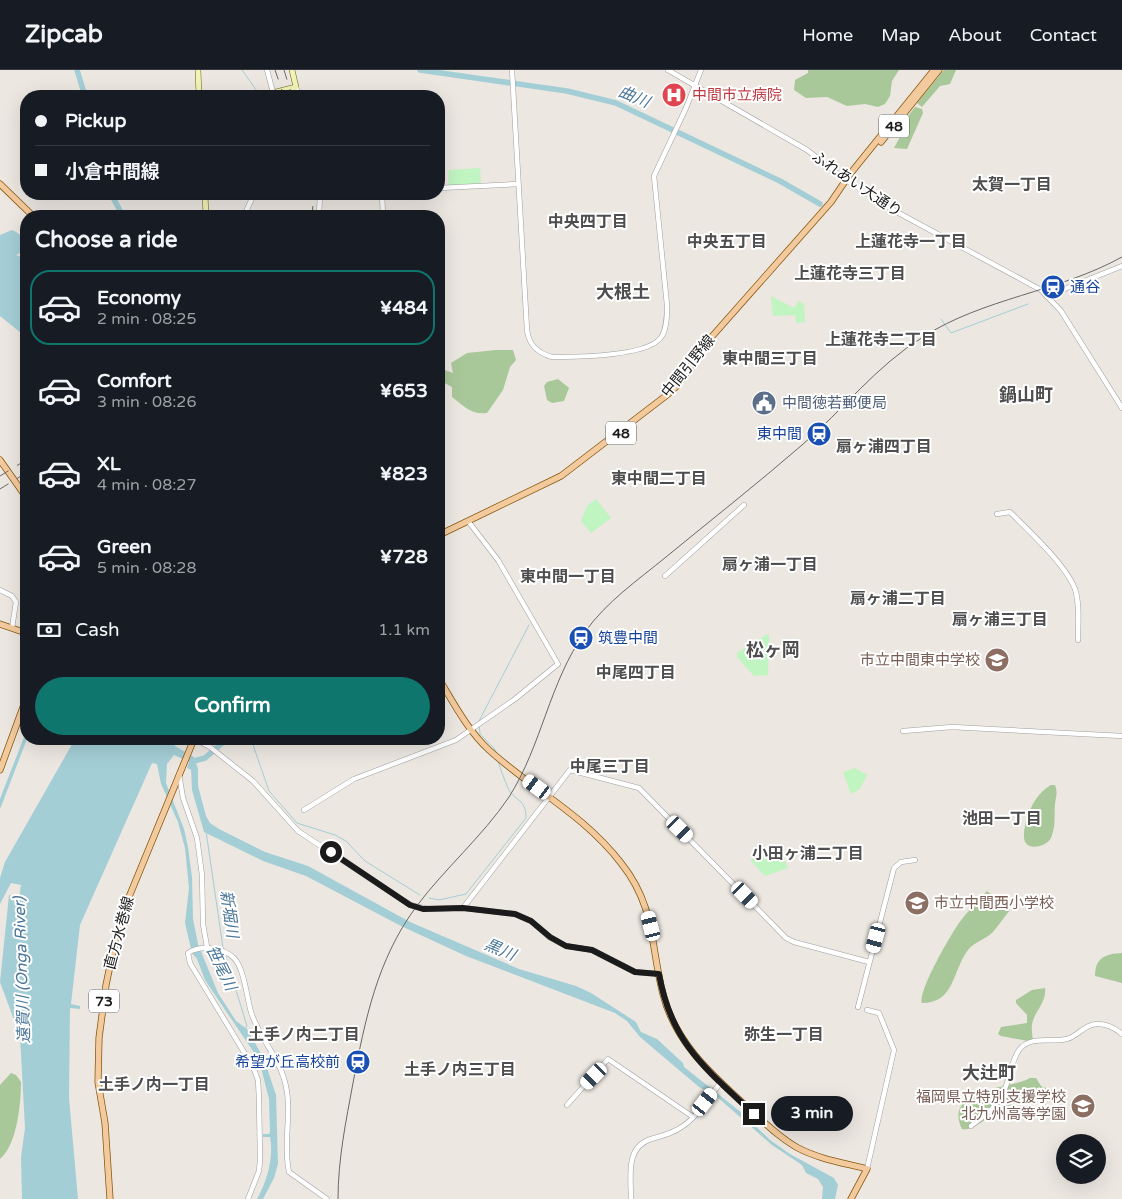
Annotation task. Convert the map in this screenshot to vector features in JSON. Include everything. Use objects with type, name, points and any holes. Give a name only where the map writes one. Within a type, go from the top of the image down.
[{"type":"main road","points":[[198,70],[200,90]]},
{"type":"main road","points":[[287,90],[296,87],[292,70]]},
{"type":"main road","name":"中間引野線","points":[[445,532],[561,476],[667,395],[676,386],[708,341],[828,205],[934,70]]},
{"type":"main road","name":"中間引野線","points":[[846,180],[853,176],[939,70]]},
{"type":"main road","points":[[0,184],[27,210]]},
{"type":"main road","points":[[0,460],[20,488]]},
{"type":"main road","points":[[0,624],[20,631]]},
{"type":"main road","points":[[445,688],[472,730],[489,750],[589,827],[622,864],[636,886],[648,912],[666,1004],[675,1027],[692,1052],[719,1085],[789,1142],[809,1153],[867,1169],[852,1199]]},
{"type":"main road","points":[[0,770],[20,715]]},
{"type":"main road","name":"直方水巻線","points":[[110,1199],[104,1123],[98,1082],[99,1038],[115,942],[128,896],[162,811],[192,745]]},
{"type":"street","points":[[267,70],[272,90]]},
{"type":"street","points":[[512,70],[511,79],[527,335],[534,348],[542,354],[552,357],[631,351],[644,348],[662,335],[667,318],[654,172],[701,70]]},
{"type":"street","name":"ふれあい大通り","points":[[668,70],[798,144],[846,180],[895,211],[1015,275],[1047,296],[1061,311],[1122,408]]},
{"type":"street","points":[[445,188],[518,184]]},
{"type":"street","points":[[1047,296],[1122,266]]},
{"type":"street","points":[[665,576],[744,505]]},
{"type":"street","points":[[997,514],[1010,512],[1036,537],[1071,582],[1076,596],[1078,640]]},
{"type":"street","points":[[445,744],[472,730],[558,664],[498,560],[468,521]]},
{"type":"street","points":[[0,590],[12,596],[16,602],[12,628]]},
{"type":"street","points":[[903,731],[952,728],[1122,736]]},
{"type":"street","points":[[206,745],[258,786],[283,817],[298,831],[354,866],[401,900],[423,909],[463,908],[518,915],[531,921],[550,937],[566,946],[592,950],[635,972],[659,974]]},
{"type":"street","points":[[304,810],[354,779],[443,745]]},
{"type":"street","points":[[463,908],[570,770],[639,788],[786,938],[794,942],[870,962]]},
{"type":"street","points":[[179,773],[183,798],[197,838],[202,875],[205,947]]},
{"type":"street","points":[[858,1007],[894,868],[901,862],[915,860]]},
{"type":"street","points":[[248,1199],[259,1171],[260,1160],[258,1080],[253,1067],[195,975],[188,957],[190,951],[205,947],[230,955],[238,964],[252,1013],[282,1071],[287,1093],[289,1172],[327,1199]]},
{"type":"street","points":[[867,1010],[879,1013],[894,1050],[867,1169]]},
{"type":"street","points":[[971,1126],[985,1117],[999,1101],[1016,1057],[1020,1049],[1027,1044],[1035,1041],[1069,1039],[1088,1026],[1096,1024],[1107,1025],[1122,1034]]},
{"type":"street","points":[[567,1105],[608,1059],[693,1117]]},
{"type":"street","points":[[631,1199],[632,1158],[634,1151],[644,1141],[673,1132],[693,1117],[719,1085]]},
{"type":"green space","points":[[808,70],[899,70],[892,81],[890,96],[885,104],[878,107],[865,104],[847,106],[827,97],[806,98],[794,90],[795,80],[808,73]]},
{"type":"green space","points":[[944,70],[956,70],[950,84],[940,86],[922,107],[917,103]]},
{"type":"green space","points":[[915,107],[922,109],[923,113],[907,149],[894,148],[900,137],[898,129]]},
{"type":"green space","points":[[480,168],[481,184],[448,186],[449,170]]},
{"type":"green space","points":[[771,296],[794,308],[799,301],[804,304],[805,322],[796,323],[795,315],[773,316]]},
{"type":"green space","points":[[513,350],[516,360],[510,367],[503,390],[487,413],[476,413],[464,407],[452,397],[452,387],[445,383],[445,370],[453,373],[451,363],[467,353]]},
{"type":"green space","points":[[558,379],[569,388],[564,401],[552,403],[547,400],[544,386],[547,382]]},
{"type":"green space","points":[[596,499],[611,518],[591,533],[581,521],[587,506]]},
{"type":"green space","points":[[767,634],[769,635],[768,675],[754,676],[737,657],[737,653]]},
{"type":"green space","points":[[855,768],[867,775],[860,789],[851,794],[843,772]]},
{"type":"green space","points":[[1051,785],[1055,785],[1057,792],[1053,834],[1046,843],[1034,847],[1027,845],[1024,835],[1028,815],[1037,798]]},
{"type":"green space","points":[[780,849],[788,868],[765,876],[750,860]]},
{"type":"green space","points":[[987,891],[1010,910],[993,932],[968,950],[947,992],[933,1002],[922,1003],[925,987],[949,939],[962,919]]},
{"type":"green space","points":[[1122,953],[1122,983],[1095,976],[1097,965],[1102,958],[1111,954]]},
{"type":"green space","points":[[1045,988],[1044,998],[1033,1020],[1033,1042],[998,1034],[1001,1027],[1027,1023],[1027,1015],[1016,1003],[1016,1000],[1032,990]]},
{"type":"green space","points":[[11,1073],[16,1075],[21,1082],[19,1112],[10,1144],[6,1153],[0,1159],[0,1085]]},
{"type":"green space","points":[[1030,1078],[1036,1078],[1041,1086],[1056,1092],[1056,1095],[1043,1101],[1016,1104],[1003,1108],[972,1128],[962,1129],[958,1115],[962,1105],[970,1098],[982,1092]]},
{"type":"water","points":[[12,230],[20,235],[20,253],[16,255],[20,257],[20,332],[0,316],[0,235]]},
{"type":"water","points":[[21,745],[25,745],[0,809],[0,799]]},
{"type":"water","name":"遠賀川 (Onga River)","points":[[72,745],[174,745],[194,757],[198,769],[198,786],[206,816],[210,823],[265,852],[308,866],[410,922],[519,969],[576,986],[591,993],[636,1022],[641,1032],[657,1039],[683,1063],[684,1067],[742,1113],[770,1140],[790,1154],[834,1178],[838,1185],[835,1199],[822,1199],[823,1187],[818,1179],[806,1173],[802,1165],[772,1145],[716,1096],[699,1087],[640,1037],[627,1021],[615,1013],[466,956],[401,926],[306,876],[263,861],[204,832],[192,790],[191,770],[187,768],[189,762],[174,755],[167,764],[166,783],[184,829],[188,847],[192,877],[193,919],[198,944],[218,993],[236,1021],[247,1029],[264,1059],[276,1095],[278,1164],[274,1178],[263,1199],[257,1199],[267,1177],[271,1153],[270,1137],[263,1137],[263,1134],[269,1134],[270,1132],[269,1099],[259,1060],[205,980],[197,959],[192,953],[185,923],[189,888],[185,848],[178,822],[161,784],[157,764],[152,763],[80,925],[71,1004],[80,1006],[80,1009],[70,1008],[69,1098],[78,1199],[22,1199],[21,1157],[25,1128],[20,1036],[0,982],[9,895],[19,897],[21,885],[11,883],[0,904],[0,878],[5,862]]},
{"type":"waterway","points":[[77,70],[83,90]]},
{"type":"waterway","points":[[242,70],[256,90]]},
{"type":"waterway","name":"曲川","points":[[420,70],[567,91],[616,103],[780,181],[820,204]]},
{"type":"waterway","points":[[114,200],[120,210]]},
{"type":"waterway","points":[[941,319],[951,333],[1028,304]]},
{"type":"waterway","points":[[479,721],[529,625]]},
{"type":"waterway","points":[[479,725],[480,734],[496,752]]},
{"type":"waterway","points":[[194,761],[205,758],[220,745]]},
{"type":"waterway","points":[[253,745],[269,791],[297,823],[335,835],[346,841],[365,861],[420,895]]},
{"type":"waterway","points":[[429,898],[439,900],[466,894],[526,818],[524,807],[508,788],[498,761]]},
{"type":"waterway","name":"新堀川","points":[[206,831],[223,948]]},
{"type":"waterway","name":"新堀川","points":[[225,954],[247,1026],[245,1029]]},
{"type":"tram line","points":[[338,1199],[339,1169],[343,1140],[362,1036],[374,991],[391,948],[416,907],[487,826],[509,797],[530,756],[563,672],[573,652],[593,621],[623,592],[817,432],[890,361],[923,337],[971,313],[1073,279],[1122,257]]},
{"type":"railway","points":[[275,70],[282,90]]},
{"type":"railway","points":[[284,70],[290,90]]},
{"type":"railway","points":[[313,200],[313,210]]},
{"type":"railway","points":[[0,476],[20,464]]},
{"type":"railway","points":[[0,489],[20,477]]},
{"type":"place","name":"中間市立病院","points":[[674,95]]},
{"type":"place","name":"通谷","points":[[1053,287]]},
{"type":"place","name":"中間徳若郵便局","points":[[764,403]]},
{"type":"place","name":"東中間","points":[[819,434]]},
{"type":"place","name":"筑豊中間","points":[[581,638]]},
{"type":"place","name":"市立中間東中学校","points":[[997,660]]},
{"type":"place","name":"市立中間西小学校","points":[[917,903]]},
{"type":"place","name":"希望が丘高校前","points":[[358,1062]]},
{"type":"place","name":"福岡県立特別支援学校 北九州高等学園","points":[[1083,1106]]},
{"type":"district","name":"太賀一丁目","points":[[1012,185]]},
{"type":"district","name":"中央四丁目","points":[[588,222]]},
{"type":"district","name":"中央五丁目","points":[[727,242]]},
{"type":"district","name":"上蓮花寺一丁目","points":[[911,242]]},
{"type":"district","name":"上蓮花寺三丁目","points":[[850,274]]},
{"type":"district","name":"大根土","points":[[623,292]]},
{"type":"district","name":"上蓮花寺二丁目","points":[[881,340]]},
{"type":"district","name":"東中間三丁目","points":[[770,359]]},
{"type":"district","name":"鍋山町","points":[[1026,395]]},
{"type":"district","name":"扇ヶ浦四丁目","points":[[884,447]]},
{"type":"district","name":"東中間二丁目","points":[[659,479]]},
{"type":"district","name":"扇ヶ浦一丁目","points":[[770,565]]},
{"type":"district","name":"東中間一丁目","points":[[568,577]]},
{"type":"district","name":"扇ヶ浦二丁目","points":[[898,599]]},
{"type":"district","name":"扇ヶ浦三丁目","points":[[1000,620]]},
{"type":"district","name":"松ヶ岡","points":[[773,650]]},
{"type":"district","name":"中尾四丁目","points":[[636,673]]},
{"type":"district","name":"中尾三丁目","points":[[610,767]]},
{"type":"district","name":"池田一丁目","points":[[1002,819]]},
{"type":"district","name":"小田ヶ浦二丁目","points":[[808,854]]},
{"type":"district","name":"土手ノ内二丁目","points":[[304,1035]]},
{"type":"district","name":"弥生一丁目","points":[[784,1035]]},
{"type":"district","name":"土手ノ内三丁目","points":[[460,1070]]},
{"type":"district","name":"大辻町","points":[[989,1073]]},
{"type":"district","name":"土手ノ内一丁目","points":[[154,1085]]},
{"type":"route","points":[[331,852],[410,905],[423,909],[463,908],[515,914],[531,921],[554,940],[566,946],[592,950],[635,972],[659,974],[662,992],[675,1027],[702,1065],[754,1114]]},
{"type":"water label","name":"黒川","points":[[500,950]]},
{"type":"water label","name":"笹尾川","points":[[221,968]]}]
